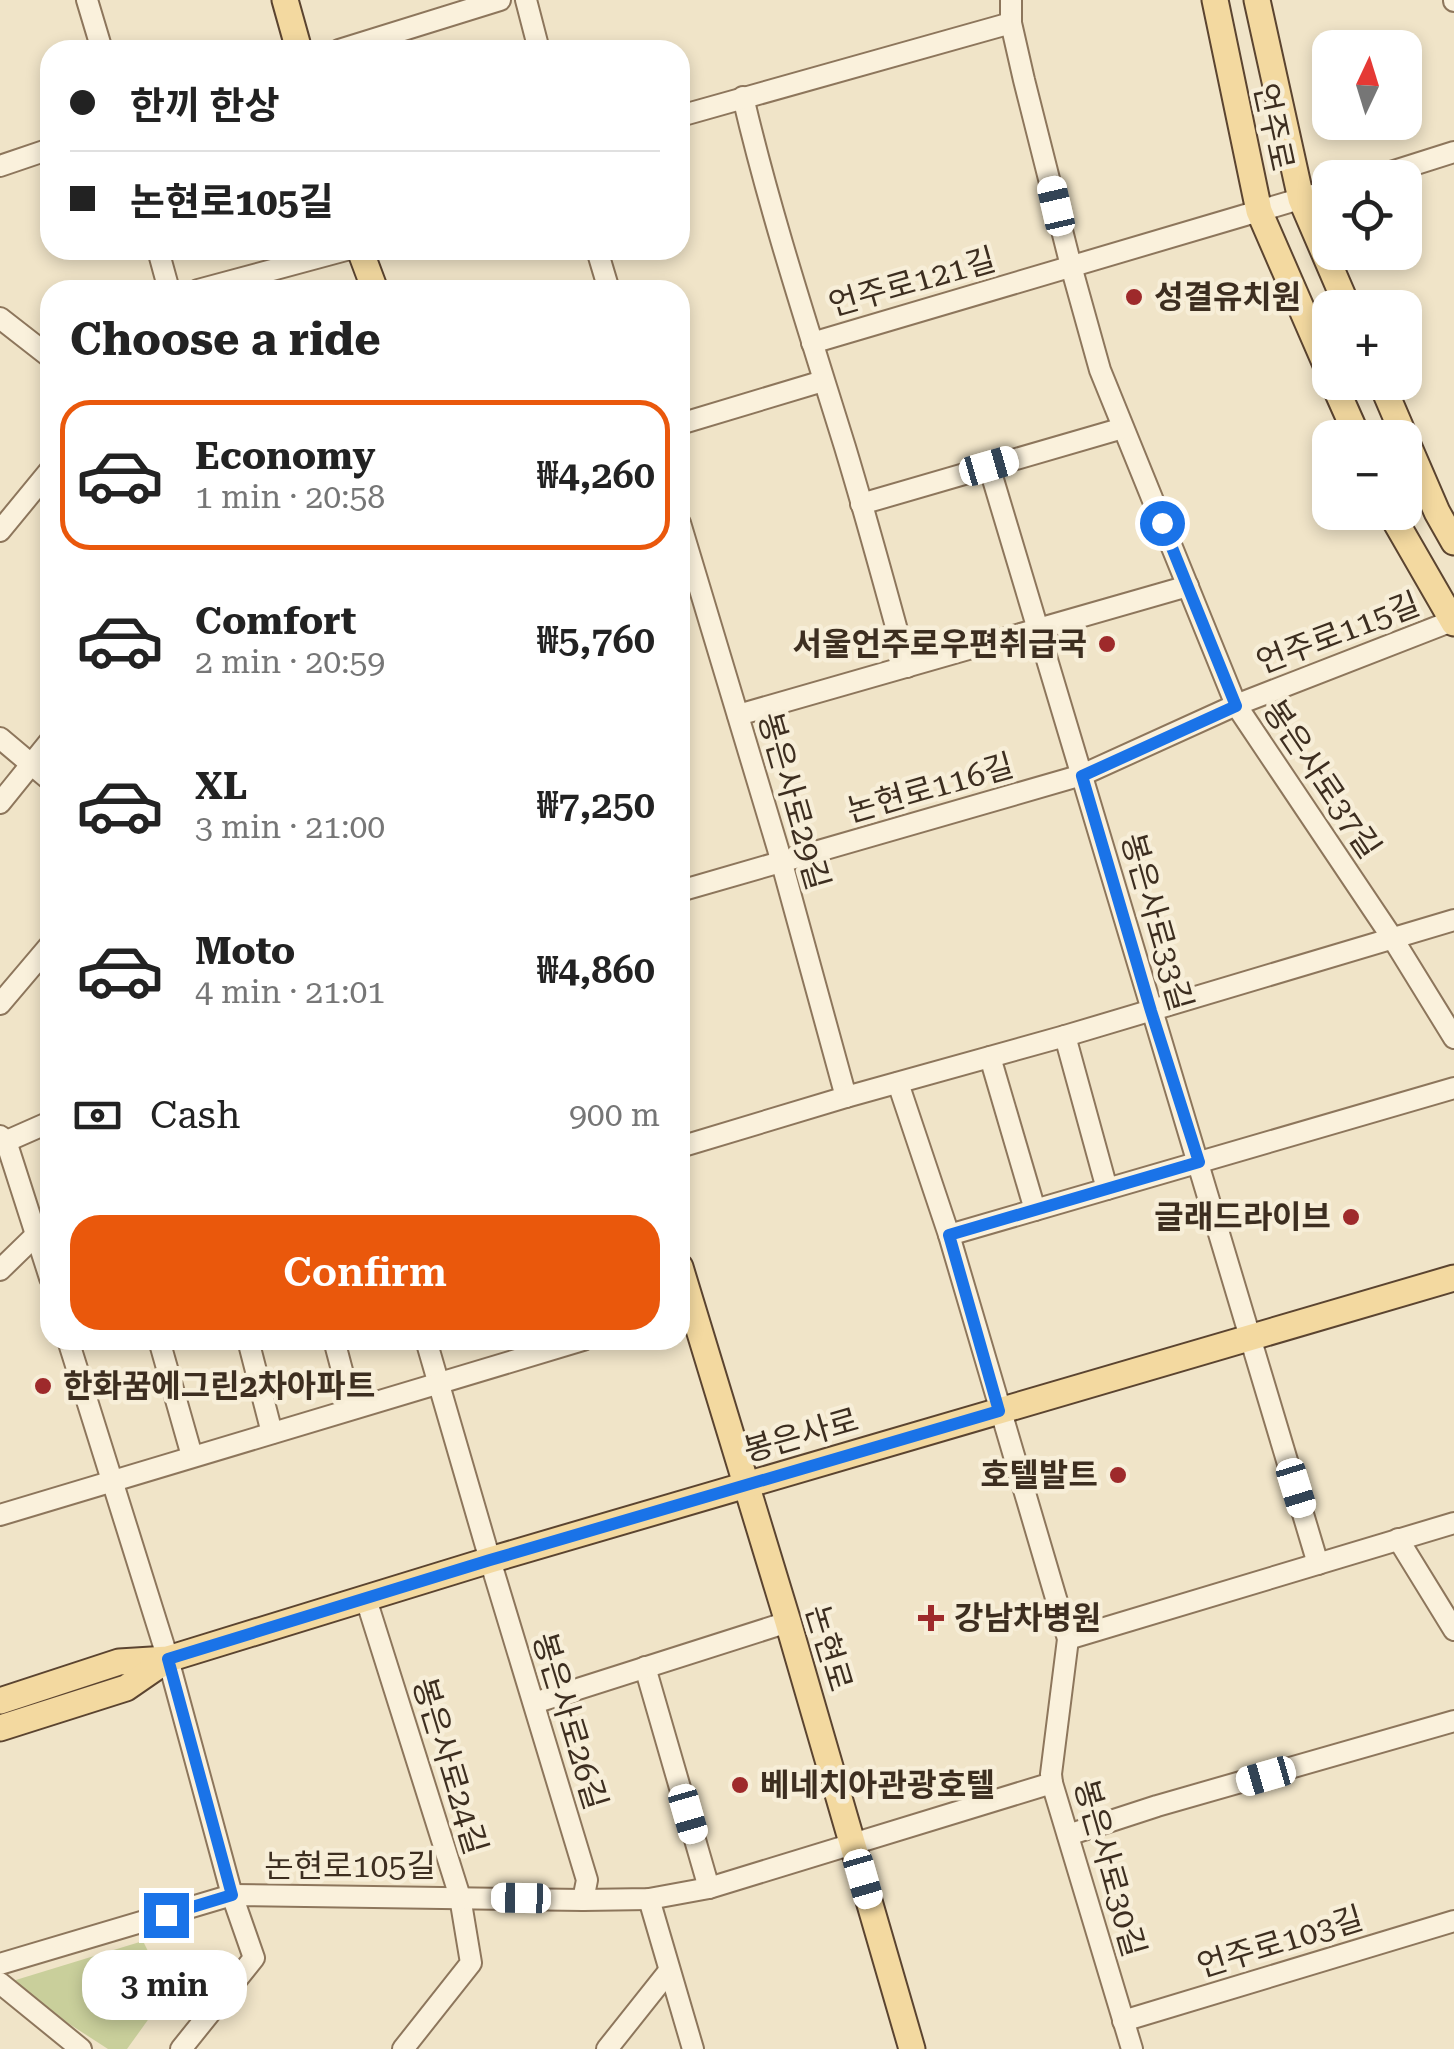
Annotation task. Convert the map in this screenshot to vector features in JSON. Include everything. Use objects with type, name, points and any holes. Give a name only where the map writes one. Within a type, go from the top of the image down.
[{"type":"main road","points":[[285,0],[296,40]]},
{"type":"main road","name":"언주로","points":[[1215,0],[1259,211],[1312,333]]},
{"type":"main road","name":"언주로","points":[[1257,0],[1301,199],[1340,290]]},
{"type":"main road","points":[[1422,477],[1454,542]]},
{"type":"main road","points":[[1406,530],[1422,536],[1432,527],[1437,512]]},
{"type":"main road","points":[[1400,530],[1453,622]]},
{"type":"main road","name":"봉은사로","points":[[0,1701],[118,1662],[168,1659],[490,1560],[1454,1278]]},
{"type":"main road","name":"논현로","points":[[690,1321],[788,1622],[912,2049]]},
{"type":"main road","name":"봉은사로","points":[[0,1728],[126,1688],[168,1659]]},
{"type":"street","points":[[87,0],[99,40]]},
{"type":"street","points":[[371,40],[500,0]]},
{"type":"street","points":[[526,0],[536,40]]},
{"type":"street","name":"봉은사로37길","points":[[1010,0],[1011,23],[1100,370],[1236,706],[1393,939],[1454,1038]]},
{"type":"street","points":[[690,113],[1011,23]]},
{"type":"street","points":[[743,97],[758,161],[908,666]]},
{"type":"street","points":[[0,166],[40,152]]},
{"type":"street","points":[[1422,162],[1454,152]]},
{"type":"street","name":"언주로121길","points":[[812,343],[1312,196]]},
{"type":"street","points":[[235,280],[309,260]]},
{"type":"street","points":[[0,318],[40,349]]},
{"type":"street","points":[[690,421],[822,381]]},
{"type":"street","points":[[861,504],[1123,428]]},
{"type":"street","name":"봉은사로33길","points":[[989,466],[1318,1564]]},
{"type":"street","points":[[0,531],[40,482]]},
{"type":"street","name":"봉은사로29길","points":[[690,557],[781,861],[846,1097]]},
{"type":"street","points":[[738,714],[1188,586]]},
{"type":"street","name":"언주로115길","points":[[1082,776],[1236,706],[1453,622]]},
{"type":"street","points":[[0,738],[40,772]]},
{"type":"street","points":[[0,803],[40,754]]},
{"type":"street","name":"논현로116길","points":[[690,889],[1082,776]]},
{"type":"street","points":[[690,1144],[1454,920]]},
{"type":"street","points":[[0,1004],[40,957]]},
{"type":"street","points":[[1066,1036],[1107,1189]]},
{"type":"street","points":[[990,1057],[1035,1210]]},
{"type":"street","points":[[898,1082],[949,1235],[999,1411]]},
{"type":"street","points":[[949,1235],[1454,1088]]},
{"type":"street","points":[[40,1126],[2,1140],[40,1223]]},
{"type":"street","points":[[0,1270],[40,1235]]},
{"type":"street","points":[[71,1350],[168,1659],[232,1895],[254,1958],[181,2049]]},
{"type":"street","points":[[162,1350],[192,1456]]},
{"type":"street","points":[[251,1350],[272,1433]]},
{"type":"street","points":[[337,1350],[352,1408]]},
{"type":"street","name":"봉은사로26길","points":[[429,1350],[587,1880],[583,1900]]},
{"type":"street","points":[[0,1515],[551,1350]]},
{"type":"street","name":"봉은사로30길","points":[[999,1411],[1068,1639],[1052,1784],[1132,2049]]},
{"type":"street","points":[[1068,1639],[1454,1523]]},
{"type":"street","points":[[1398,1539],[1454,1630]]},
{"type":"street","name":"봉은사로24길","points":[[366,1599],[460,1897],[471,1963],[402,2049]]},
{"type":"street","points":[[534,1703],[788,1622]]},
{"type":"street","points":[[645,1667],[709,1888]]},
{"type":"street","points":[[1068,1835],[1454,1720]]},
{"type":"street","name":"논현로105길","points":[[0,1964],[232,1895],[583,1900],[649,1898],[709,1888],[1052,1784]]},
{"type":"street","points":[[649,1898],[693,2049]]},
{"type":"street","name":"언주로103길","points":[[1123,2021],[1454,1921]]},
{"type":"street","points":[[607,2049],[669,1971]]},
{"type":"street","points":[[0,1983],[81,2049]]},
{"type":"green space","points":[[143,1941],[168,1992],[127,2049],[108,2049],[6,1983]]},
{"type":"place","name":"성결유치원","points":[[1134,297]]},
{"type":"place","name":"서울언주로우편취급국","points":[[1107,644]]},
{"type":"place","name":"글래드라이브","points":[[1351,1217]]},
{"type":"place","name":"한화꿈에그린2차아파트","points":[[43,1386]]},
{"type":"place","name":"호텔발트","points":[[1118,1475]]},
{"type":"place","name":"강남차병원","points":[[931,1618]]},
{"type":"place","name":"베네치아관광호텔","points":[[740,1785]]},
{"type":"route","points":[[166,1915],[232,1895],[168,1659],[999,1411],[949,1235],[1199,1162],[1082,776],[1236,706],[1162,523]]}]
